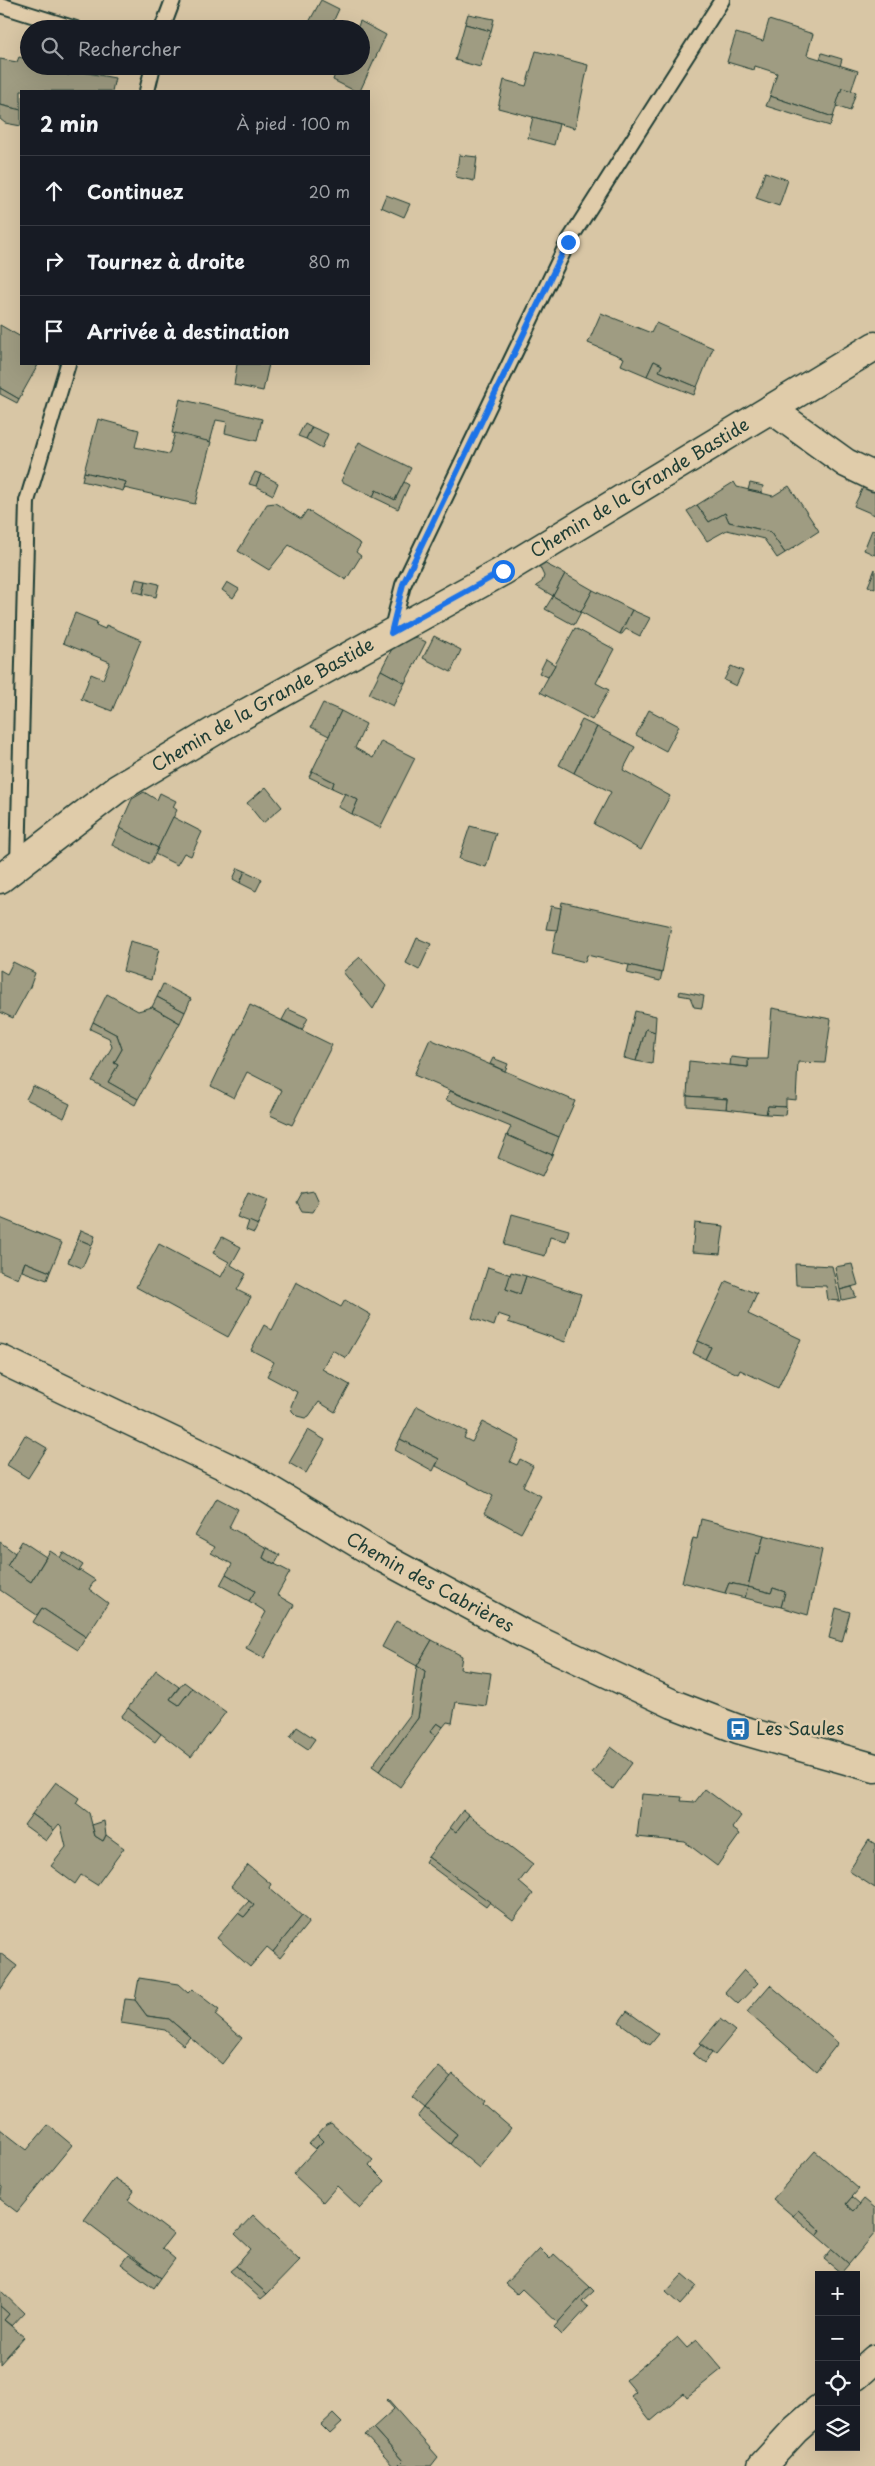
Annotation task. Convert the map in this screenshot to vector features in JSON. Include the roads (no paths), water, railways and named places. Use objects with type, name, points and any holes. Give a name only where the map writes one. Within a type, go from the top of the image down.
[{"type":"street","name":"Chemin de la Grande Bastide","points":[[9,873],[117,789],[228,723],[503,571],[875,346]]},
{"type":"street","name":"Chemin de la Grande Bastide","points":[[771,409],[846,463],[875,477]]},
{"type":"street","name":"Chemin des Cabrières","points":[[0,1359],[248,1477],[381,1557],[524,1634],[673,1704],[738,1729],[875,1768]]},
{"type":"street","points":[[860,2372],[875,2359]]},
{"type":"street","points":[[762,2466],[795,2430],[815,2412]]},
{"type":"lane","points":[[165,20],[173,0]]},
{"type":"lane","points":[[391,633],[403,584],[568,242],[722,0]]},
{"type":"lane","points":[[0,5],[48,20]]},
{"type":"lane","points":[[147,90],[151,75]]},
{"type":"lane","points":[[9,873],[27,501],[68,365]]},
{"type":"place","name":"Les Saules","points":[[738,1729]]}]
